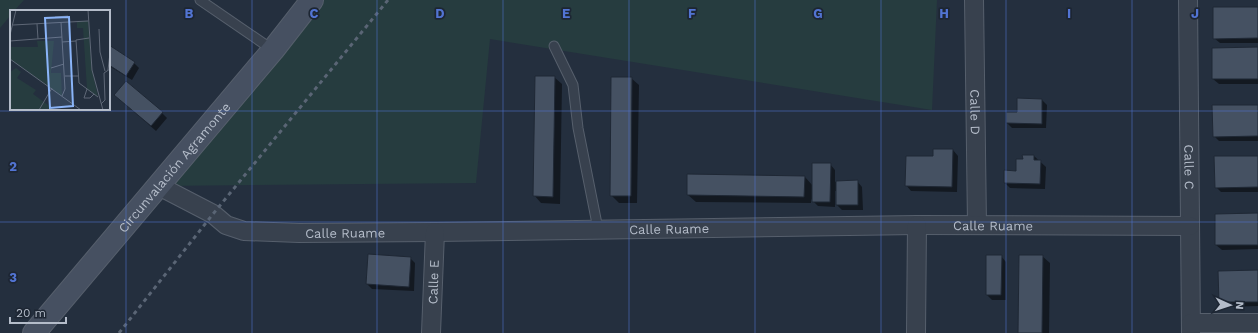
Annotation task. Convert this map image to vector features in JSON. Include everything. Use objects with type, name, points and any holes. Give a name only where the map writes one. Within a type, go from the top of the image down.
[{"type":"main road","name":"Circunvalación Agramonte","points":[[34,333],[273,50],[312,0]]},
{"type":"street","name":"Calle D","points":[[974,0],[977,225]]},
{"type":"street","name":"Calle C","points":[[1188,0],[1191,328]]},
{"type":"street","name":"Calle Ruame","points":[[159,186],[212,214],[226,225],[244,231],[299,233],[436,232],[917,225],[1190,226]]},
{"type":"street","points":[[916,333],[917,225]]},
{"type":"street","name":"Calle E","points":[[431,333],[436,232]]},
{"type":"street","points":[[1191,328],[1258,323]]},
{"type":"lane","points":[[200,0],[273,50]]},
{"type":"lane","points":[[554,46],[573,85],[578,128],[598,229]]},
{"type":"green space","points":[[0,0],[24,0],[15,10],[10,10],[10,16],[0,28]]},
{"type":"green space","points":[[304,0],[937,0],[932,110],[490,39],[476,183],[159,186]]},
{"type":"building","points":[[1213,7],[1258,7],[1258,38],[1213,39]]},
{"type":"building","points":[[110,46],[135,62],[126,76],[110,66]]},
{"type":"building","points":[[1258,47],[1258,79],[1212,79],[1212,48]]},
{"type":"building","points":[[535,76],[555,76],[553,197],[533,196]]},
{"type":"building","points":[[611,77],[632,77],[631,196],[610,196]]},
{"type":"building","points":[[126,81],[163,112],[151,126],[114,95]]},
{"type":"building","points":[[1017,98],[1042,99],[1042,124],[1006,123],[1006,112],[1017,112]]},
{"type":"building","points":[[1212,105],[1258,105],[1258,136],[1213,137]]},
{"type":"building","points":[[933,149],[953,149],[952,187],[905,186],[906,156],[933,156]]},
{"type":"building","points":[[1022,155],[1034,155],[1034,160],[1041,160],[1040,184],[1004,183],[1004,170],[1016,171],[1016,159],[1023,159]]},
{"type":"building","points":[[1214,156],[1258,156],[1258,187],[1215,188]]},
{"type":"building","points":[[812,163],[831,163],[830,202],[812,202]]},
{"type":"building","points":[[687,174],[805,176],[804,197],[687,195]]},
{"type":"building","points":[[858,180],[858,205],[836,205],[836,181]]},
{"type":"building","points":[[1258,213],[1258,245],[1215,245],[1215,214]]},
{"type":"building","points":[[368,254],[411,257],[409,287],[366,284]]},
{"type":"building","points":[[986,255],[1002,255],[1001,295],[986,295]]},
{"type":"building","points":[[1019,255],[1043,255],[1042,333],[1018,333]]},
{"type":"building","points":[[1258,270],[1258,302],[1219,302],[1218,271]]},
{"type":"railway","points":[[119,333],[213,214],[388,0]]}]
